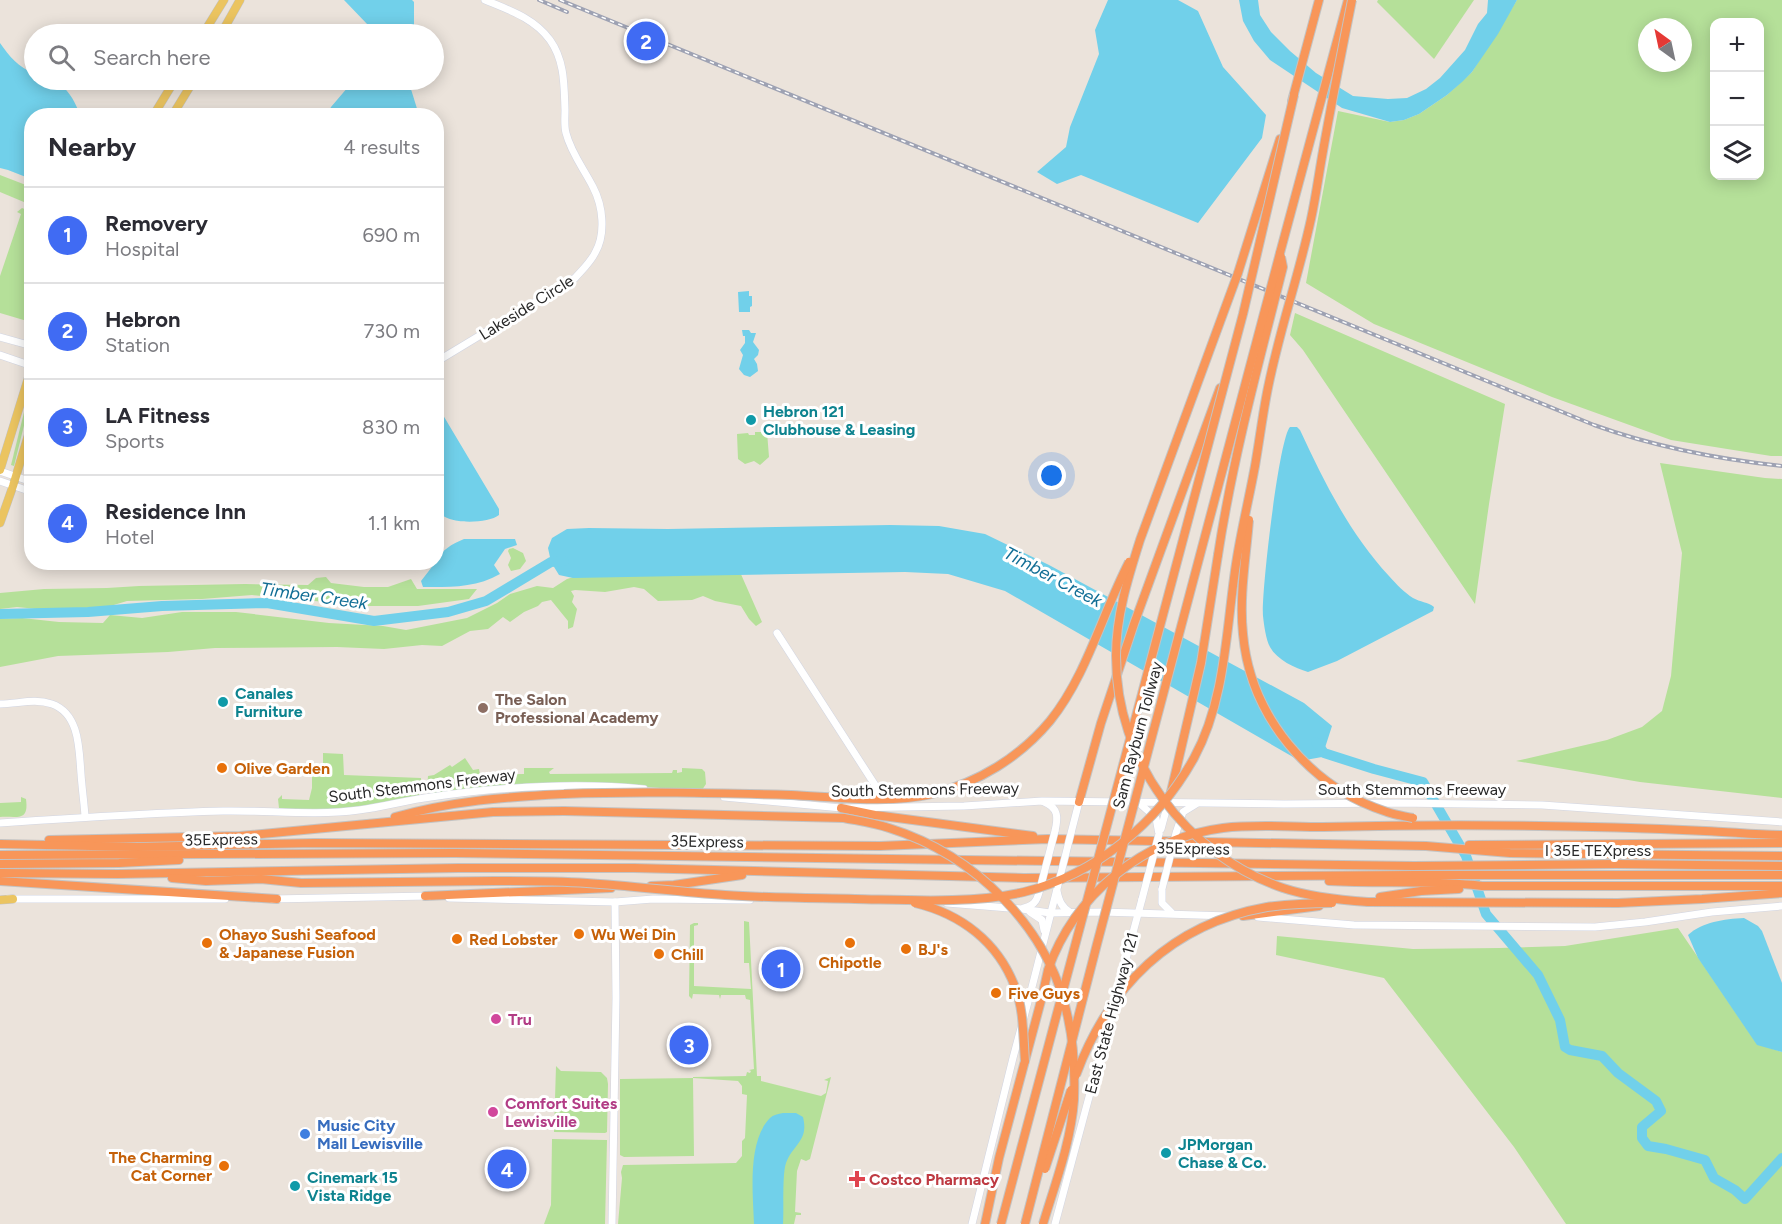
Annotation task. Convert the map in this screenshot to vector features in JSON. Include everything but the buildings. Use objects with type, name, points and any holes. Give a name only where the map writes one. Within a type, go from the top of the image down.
[{"type":"highway","points":[[1079,802],[1101,723],[1134,624],[1233,351],[1319,0]]},
{"type":"highway","points":[[1168,803],[1201,663],[1226,504],[1283,267],[1280,253],[1348,0]]},
{"type":"highway","points":[[118,874],[206,881],[261,879],[301,883],[582,882],[725,896],[903,900],[994,897],[1025,891],[1066,877],[1110,852],[1137,831],[1161,807],[1180,780],[1195,755],[1216,701],[1237,561],[1266,395],[1311,219],[1352,0]]},
{"type":"highway","points":[[1294,95],[1238,273],[1140,540],[1126,585],[1120,609],[1116,656],[1117,677],[1126,726],[1135,751],[1146,775],[1185,827],[1214,852],[1260,879],[1312,896],[1368,902]]},
{"type":"highway","name":"Sam Rayburn Tollway","points":[[1026,1224],[1094,955],[1280,253]]},
{"type":"highway","name":"Sam Rayburn Tollway","points":[[1001,1224],[1233,351]]},
{"type":"highway","points":[[1255,466],[1241,614],[1245,655],[1250,675],[1265,711],[1300,758],[1314,771],[1346,793],[1386,812],[1455,824]]},
{"type":"highway","points":[[371,823],[451,803],[490,798],[611,792],[890,798],[931,794],[970,781],[1013,757],[1041,731],[1058,710],[1079,673],[1140,540]]},
{"type":"highway","points":[[841,808],[874,815],[1048,839]]},
{"type":"highway","points":[[0,843],[240,836],[493,812],[564,811],[844,818],[876,824],[916,838],[967,866],[987,882],[1015,911],[1036,941],[1059,986],[1072,1042],[1074,1102],[1069,1132],[1043,1224]]},
{"type":"highway","points":[[986,1224],[999,1158],[1048,971],[1059,946],[1088,901],[1115,875],[1145,854],[1183,837],[1225,828],[1455,824],[1706,831],[1776,840]]},
{"type":"highway","points":[[1509,848],[1776,840],[1782,835]]},
{"type":"highway","points":[[0,843],[126,847],[315,843],[880,846],[1048,839],[1782,856]]},
{"type":"highway","name":"35Express","points":[[0,855],[455,853],[1414,866]]},
{"type":"highway","points":[[0,864],[119,863],[211,859],[226,855]]},
{"type":"highway","name":"I 35E TEXpress","points":[[1414,866],[1514,871],[1616,864],[1706,865],[1777,871]]},
{"type":"highway","points":[[0,873],[118,874],[458,868],[634,868],[1024,878],[1293,877],[1482,886],[1703,886],[1776,891]]},
{"type":"highway","points":[[1240,916],[1273,913],[1419,883],[1514,871],[1706,875],[1777,871]]},
{"type":"highway","points":[[425,896],[674,885],[766,872]]},
{"type":"highway","points":[[0,881],[277,900]]},
{"type":"highway","points":[[1026,1224],[1086,1049],[1108,1009],[1136,974],[1183,938],[1208,925],[1236,914],[1282,905],[1368,902],[1582,903],[1702,899],[1776,891],[1782,886]]},
{"type":"highway","points":[[903,900],[935,908],[954,916],[970,927],[1003,962],[1015,987],[1023,1023],[1024,1061]]},
{"type":"main road","points":[[209,24],[224,0]]},
{"type":"main road","points":[[226,24],[240,0]]},
{"type":"main road","name":"Lakeside Circle","points":[[444,357],[575,278],[596,252],[602,229],[594,188],[571,147],[566,132],[563,68],[557,50],[533,22],[485,0]]},
{"type":"main road","points":[[158,108],[168,90]]},
{"type":"main road","points":[[171,90],[184,96]]},
{"type":"main road","points":[[177,108],[188,90]]},
{"type":"main road","points":[[0,337],[24,344]]},
{"type":"main road","points":[[0,355],[24,363]]},
{"type":"main road","points":[[24,392],[0,471],[24,480]]},
{"type":"main road","points":[[0,523],[24,448]]},
{"type":"main road","points":[[0,481],[24,489]]},
{"type":"main road","points":[[777,633],[889,807]]},
{"type":"main road","points":[[0,704],[44,702],[59,708],[67,716],[73,724],[78,742],[85,816]]},
{"type":"main road","name":"South Stemmons Freeway","points":[[0,824],[85,816],[225,811],[329,812],[359,810],[429,797],[507,789],[609,786],[841,808],[964,806],[1042,801],[1198,804],[1501,804],[1782,822]]},
{"type":"main road","points":[[1022,909],[1035,903],[1058,819],[1051,805],[1042,801]]},
{"type":"main road","points":[[972,1224],[1012,1058],[1079,802]]},
{"type":"main road","points":[[1139,803],[1156,818],[1159,834]]},
{"type":"main road","name":"East State Highway 121","points":[[1055,1224],[1168,803]]},
{"type":"main road","points":[[1172,913],[1162,903],[1162,889],[1176,833],[1184,812],[1189,807],[1198,804]]},
{"type":"main road","points":[[1057,887],[1064,909],[1072,913]]},
{"type":"main road","points":[[0,899],[277,900],[425,896],[461,899],[615,902],[689,899],[915,900],[1050,913],[1172,913],[1354,925],[1426,927],[1595,927],[1712,912],[1782,906]]},
{"type":"main road","points":[[612,1224],[616,998],[615,902]]},
{"type":"main road","points":[[1022,909],[1042,920],[1044,937]]},
{"type":"green space","points":[[1378,0],[1474,0],[1434,59],[1377,2]]},
{"type":"green space","points":[[1517,0],[1782,0],[1782,456],[1671,440],[1552,397],[1374,324],[1306,283],[1338,111],[1390,122],[1404,120],[1419,114],[1447,95],[1472,72]]},
{"type":"green space","points":[[0,175],[24,184],[24,202],[0,192]]},
{"type":"green space","points":[[24,209],[24,320],[0,313],[0,276],[21,214],[17,212]]},
{"type":"green space","points":[[1295,313],[1505,404],[1475,604],[1303,350],[1290,335]]},
{"type":"green space","points":[[24,412],[24,425],[14,466],[11,465]]},
{"type":"green space","points":[[755,432],[767,432],[769,457],[760,465],[754,461],[745,464],[738,459],[737,434],[755,435]]},
{"type":"green space","points":[[1660,463],[1782,479],[1782,798],[1640,782],[1516,761],[1607,740],[1642,727],[1662,711],[1671,676],[1682,553]]},
{"type":"green space","points":[[513,548],[523,553],[526,561],[520,569],[511,571],[508,565],[511,558],[508,551]]},
{"type":"green space","points":[[740,572],[762,622],[756,626],[741,606],[703,596],[692,600],[658,601],[644,589],[634,587],[605,592],[575,590],[571,591],[574,596],[572,602],[577,609],[573,627],[568,629],[568,621],[551,600],[542,602],[510,622],[503,617],[488,629],[470,631],[442,646],[422,645],[384,649],[215,648],[58,656],[0,667],[0,619],[22,618],[103,623],[110,615],[142,618],[182,612],[236,612],[406,630],[467,618],[510,594],[537,586],[553,588],[567,579],[584,574]]},
{"type":"green space","points":[[326,577],[331,583],[364,587],[388,587],[411,579],[417,589],[477,589],[469,599],[418,606],[367,606],[252,595],[127,601],[107,607],[84,609],[17,607],[0,609],[0,593],[139,586],[308,585],[316,578]]},
{"type":"green space","points":[[323,753],[343,754],[344,775],[421,778],[421,792],[417,797],[331,810],[279,808],[278,799],[282,795],[282,799],[309,800],[312,775],[323,774]]},
{"type":"green space","points":[[465,758],[473,770],[479,769],[480,775],[524,774],[524,768],[554,768],[549,772],[550,774],[672,773],[673,770],[677,770],[677,773],[682,772],[682,768],[702,769],[705,772],[706,784],[702,790],[697,791],[610,784],[432,794],[429,792],[428,776],[450,765],[452,767]]},
{"type":"green space","points":[[21,797],[26,799],[24,815],[0,817],[0,803],[21,802]]},
{"type":"green space","points":[[744,921],[749,922],[757,1076],[761,1076],[761,1081],[821,1096],[826,1093],[828,1081],[824,1080],[831,1077],[810,1159],[806,1161],[801,1159],[797,1171],[795,1212],[801,1215],[796,1215],[794,1224],[618,1224],[623,1165],[736,1163],[742,1156],[747,1095],[742,1094],[742,1086],[738,1081],[693,1078],[746,1076],[747,1072],[751,1071],[749,1070],[754,1069],[750,1000],[746,999],[745,995],[721,995],[720,999],[719,995],[693,994],[692,999],[689,996],[690,925],[698,923],[694,926],[694,986],[751,989],[749,963],[744,963]]},
{"type":"green space","points":[[1678,928],[1757,1044],[1782,1052],[1782,1224],[1566,1224],[1514,1147],[1384,978],[1276,955],[1277,936],[1413,949],[1499,948],[1565,946]]},
{"type":"green space","points":[[556,1066],[561,1071],[601,1072],[607,1078],[607,1132],[554,1132]]},
{"type":"green space","points":[[693,1078],[694,1156],[624,1157],[620,1155],[620,1079]]},
{"type":"green space","points":[[552,1139],[607,1140],[605,1224],[544,1224],[551,1205]]},
{"type":"water","points":[[344,0],[412,0],[414,2],[414,24],[367,24]]},
{"type":"water","points":[[1108,0],[1178,0],[1198,11],[1223,67],[1266,115],[1262,138],[1198,223],[1081,175],[1057,184],[1037,172],[1066,147],[1070,127],[1099,54],[1095,30]]},
{"type":"water","points":[[1239,0],[1258,0],[1260,15],[1271,32],[1316,73],[1353,96],[1388,99],[1407,98],[1426,89],[1440,78],[1465,50],[1478,24],[1487,13],[1488,0],[1517,0],[1498,34],[1472,72],[1462,82],[1419,114],[1390,122],[1342,108],[1270,60],[1254,41],[1243,21]]},
{"type":"water","points":[[0,43],[24,68],[24,90],[66,90],[76,108],[24,108],[24,176],[0,168]]},
{"type":"water","points":[[345,90],[411,90],[417,108],[330,108]]},
{"type":"water","points":[[749,291],[749,296],[752,296],[750,312],[739,312],[738,292]]},
{"type":"water","points":[[742,330],[756,333],[753,342],[759,350],[754,359],[758,371],[750,377],[744,375],[739,369],[743,355],[740,350],[745,343]]},
{"type":"water","points":[[444,417],[499,509],[499,515],[488,520],[465,522],[445,517]]},
{"type":"water","points":[[1290,427],[1297,427],[1300,430],[1339,507],[1375,560],[1407,594],[1434,607],[1433,611],[1337,661],[1308,672],[1287,663],[1273,652],[1267,640],[1263,616],[1276,486]]},
{"type":"water","points":[[939,526],[985,534],[1049,565],[1304,703],[1332,726],[1322,757],[1300,761],[1005,591],[948,574],[905,572],[573,578],[559,575],[551,562],[548,548],[552,538],[567,529]]},
{"type":"water","points":[[464,539],[515,539],[517,545],[505,549],[494,565],[500,574],[491,579],[463,586],[423,587],[421,581],[430,570],[444,570],[444,551]]},
{"type":"water","points":[[1744,918],[1762,931],[1782,983],[1782,1052],[1757,1045],[1698,958],[1688,935],[1714,922]]},
{"type":"water","points":[[783,1113],[796,1113],[803,1117],[804,1132],[786,1163],[783,1224],[754,1224],[753,1168],[758,1140],[770,1118]]},
{"type":"waterway","name":"Timber Creek","points":[[0,614],[267,603],[374,621],[448,612],[486,601],[551,562],[564,561]]},
{"type":"waterway","name":"Timber Creek","points":[[1316,742],[1324,753],[1423,782],[1466,856],[1486,914],[1538,975],[1560,1020],[1565,1047],[1602,1056],[1618,1073],[1656,1101],[1661,1111],[1642,1127],[1642,1138],[1648,1146],[1705,1160],[1714,1178],[1735,1190],[1745,1199],[1782,1158]]},
{"type":"railway","points":[[539,0],[567,12]]},
{"type":"railway","points":[[560,0],[1594,425],[1640,440],[1687,451],[1782,466]]},
{"type":"place","name":"Hebron","points":[[646,41]]},
{"type":"place","name":"Hebron 121 Clubhouse & Leasing","points":[[751,420]]},
{"type":"place","name":"Canales Furniture","points":[[223,702]]},
{"type":"place","name":"The Salon Professional Academy","points":[[483,708]]},
{"type":"place","name":"Olive Garden","points":[[222,768]]},
{"type":"place","name":"Wu Wei Din","points":[[579,934]]},
{"type":"place","name":"Red Lobster","points":[[457,939]]},
{"type":"place","name":"Ohayo Sushi Seafood & Japanese Fusion","points":[[207,943]]},
{"type":"place","name":"Chipotle","points":[[850,943]]},
{"type":"place","name":"BJ's","points":[[906,949]]},
{"type":"place","name":"Chill","points":[[659,954]]},
{"type":"place","name":"Removery","points":[[781,969]]},
{"type":"place","name":"Five Guys","points":[[996,993]]},
{"type":"place","name":"Tru","points":[[496,1019]]},
{"type":"place","name":"LA Fitness","points":[[689,1045]]},
{"type":"place","name":"Comfort Suites Lewisville","points":[[493,1112]]},
{"type":"place","name":"Music City Mall Lewisville","points":[[305,1134]]},
{"type":"place","name":"JPMorgan Chase & Co.","points":[[1166,1153]]},
{"type":"place","name":"The Charming Cat Corner","points":[[224,1166]]},
{"type":"place","name":"Residence Inn","points":[[507,1169]]},
{"type":"place","name":"Costco Pharmacy","points":[[857,1179]]},
{"type":"place","name":"Cinemark 15 Vista Ridge","points":[[295,1186]]}]
